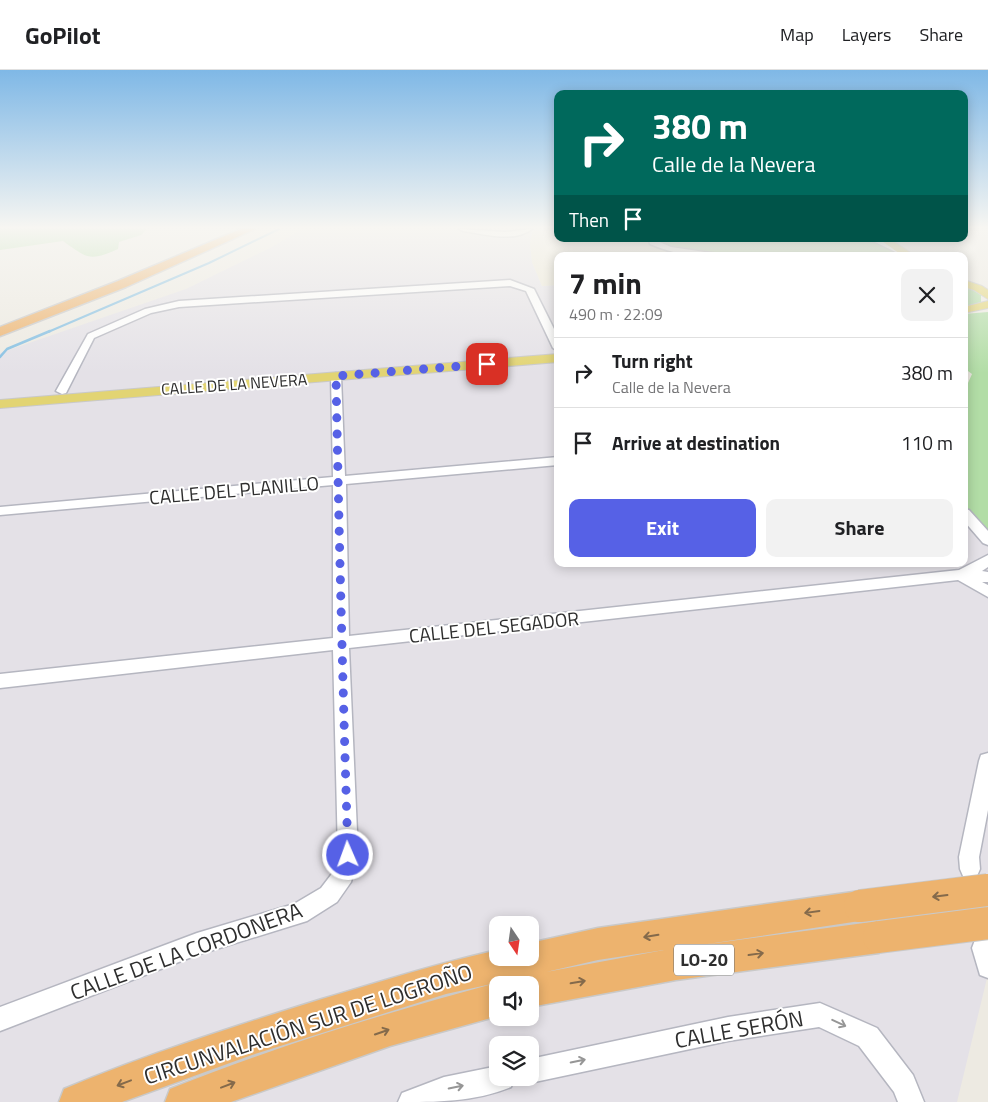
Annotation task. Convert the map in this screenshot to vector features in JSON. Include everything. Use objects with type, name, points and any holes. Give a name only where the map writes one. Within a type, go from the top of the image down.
[{"type":"highway","points":[[0,321],[113,277]]},
{"type":"highway","points":[[0,332],[138,277]]},
{"type":"highway","name":"CIRCUNVALACIÓN SUR DE LOGROÑO","points":[[77,1102],[127,1082],[252,1038],[446,978],[598,944],[860,906],[979,880]]},
{"type":"highway","name":"LO-20","points":[[539,989],[676,964],[879,937],[986,946]]},
{"type":"highway","name":"CIRCUNVALACIÓN SUR DE LOGROÑO","points":[[183,1102],[390,1029],[489,1002]]},
{"type":"main road","points":[[968,284],[983,289],[988,296]]},
{"type":"main road","points":[[968,309],[988,304]]},
{"type":"main road","name":"CALLE DE LA NEVERA","points":[[0,398],[554,353]]},
{"type":"main road","name":"CALLE DE LA NEVERA","points":[[0,404],[73,396],[554,358]]},
{"type":"street","points":[[62,392],[91,336],[148,311],[179,304],[510,283],[530,289],[554,340]]},
{"type":"street","name":"CALLE DE LA CORDONERA","points":[[0,1019],[198,944],[299,913],[329,895],[344,874],[348,855],[341,643],[336,376]]},
{"type":"street","name":"CALLE DEL PLANILLO","points":[[0,511],[554,461]]},
{"type":"street","points":[[968,518],[988,540]]},
{"type":"street","points":[[960,575],[976,569],[988,560]]},
{"type":"street","points":[[960,575],[988,592]]},
{"type":"street","name":"CALLE DEL SEGADOR","points":[[0,681],[960,575],[988,577]]},
{"type":"street","points":[[979,880],[969,857],[988,761]]},
{"type":"street","name":"CALLE SERÓN","points":[[539,1070],[728,1030],[820,1015],[868,1037],[904,1084],[910,1102]]},
{"type":"street","points":[[411,1102],[444,1090],[489,1081]]},
{"type":"shaded area","points":[[210,277],[538,277],[542,286],[554,285],[554,567],[968,567],[968,495],[988,516],[988,974],[957,1102],[0,1102],[0,353],[186,289]]},
{"type":"shaded area","points":[[538,277],[554,277],[554,285],[542,286]]},
{"type":"green space","points":[[968,287],[981,295],[981,302],[968,306]]},
{"type":"green space","points":[[988,312],[988,531],[968,509],[968,383],[972,374],[968,371],[968,314]]},
{"type":"waterway","points":[[48,332],[176,277]]},
{"type":"waterway","points":[[0,357],[7,349],[50,331]]},
{"type":"route","points":[[348,855],[341,643],[338,481],[340,471],[336,376],[487,364]]}]
